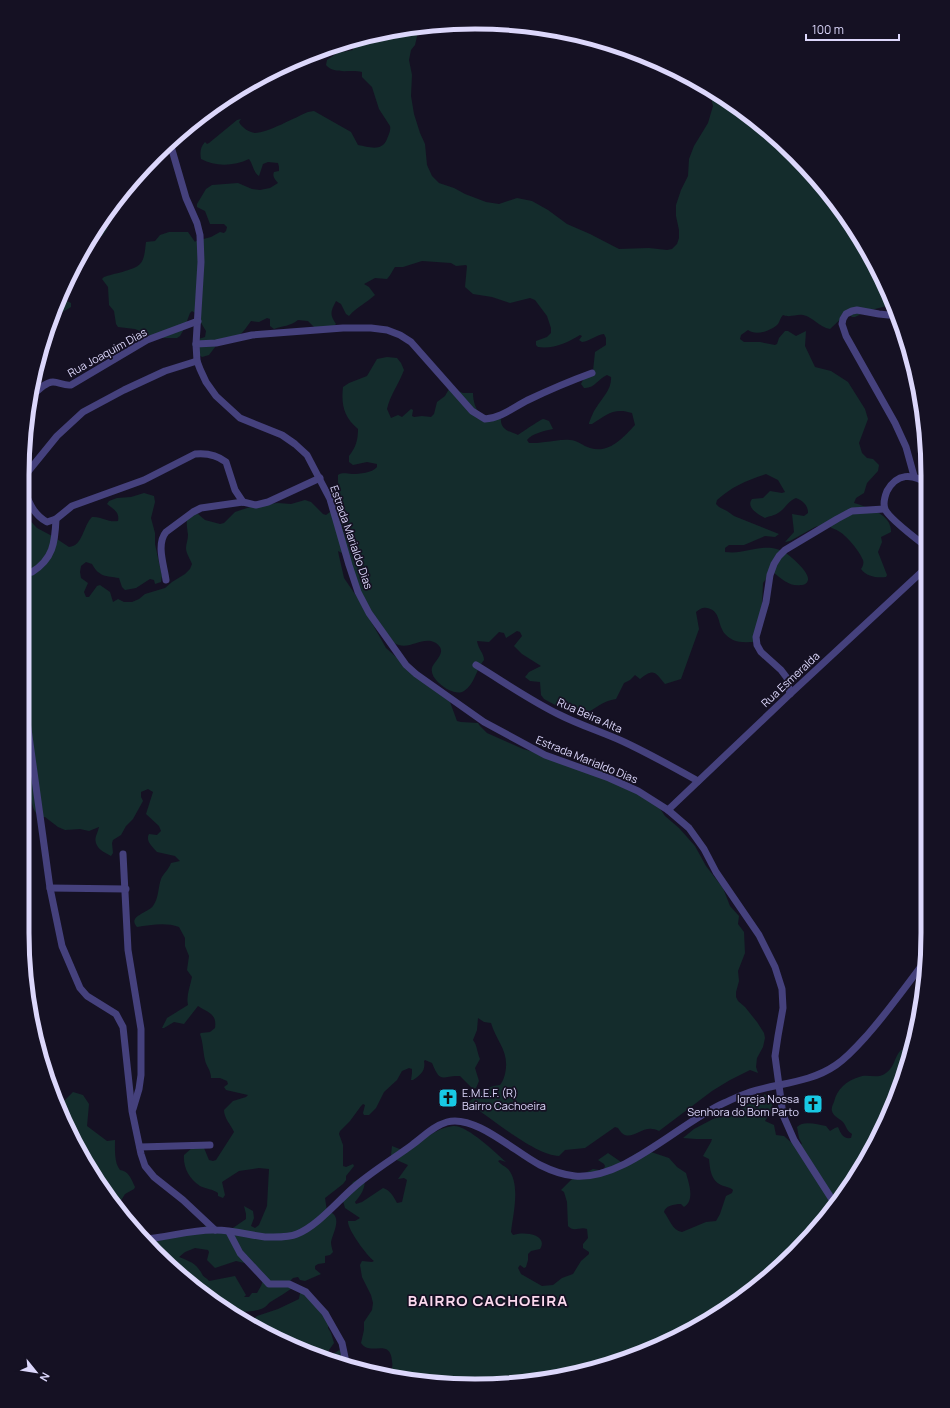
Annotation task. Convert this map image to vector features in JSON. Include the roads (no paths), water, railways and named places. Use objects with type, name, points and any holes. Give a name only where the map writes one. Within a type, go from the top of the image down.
[{"type":"street","name":"Estrada Marialdo Dias","points":[[172,149],[186,198],[200,234],[201,262],[196,344],[197,361],[206,382],[216,396],[240,418],[282,435],[307,455],[330,499],[358,592],[369,613],[406,665],[416,674],[484,722],[545,756],[609,778],[638,791],[668,810],[689,828],[704,849],[716,872],[759,935],[775,967],[782,989],[783,1008],[775,1056],[783,1115],[794,1140],[832,1200]]},
{"type":"street","points":[[891,315],[857,310],[846,314],[842,324],[846,336],[895,424],[906,447],[914,476]]},
{"type":"street","name":"Rua Joaquim Dias","points":[[37,392],[48,383],[54,382],[66,386],[71,385],[147,340],[198,321]]},
{"type":"street","points":[[196,344],[216,343],[252,335],[343,328],[371,328],[387,330],[400,335],[411,342],[472,411],[485,420],[497,417],[568,382],[592,373]]},
{"type":"street","points":[[29,470],[57,436],[83,412],[124,390],[165,372],[197,361]]},
{"type":"street","points":[[29,503],[41,518],[47,522],[56,519],[72,506],[144,480],[195,454],[201,453],[216,456],[226,462],[235,490],[243,502]]},
{"type":"street","points":[[921,480],[914,476],[900,477],[891,485],[885,496],[884,508],[890,516],[921,542]]},
{"type":"street","points":[[166,580],[161,546],[162,536],[193,512],[200,508],[243,502],[256,505],[268,502],[320,478]]},
{"type":"street","points":[[790,694],[787,678],[781,670],[761,652],[757,645],[756,637],[766,602],[770,575],[774,564],[785,550],[852,511],[884,508]]},
{"type":"street","points":[[32,572],[39,568],[50,554],[54,544],[56,519]]},
{"type":"street","name":"Rua Esmeralda","points":[[668,810],[921,572]]},
{"type":"street","name":"Rua Beira Alta","points":[[476,665],[558,714],[622,741],[698,781]]},
{"type":"street","points":[[29,736],[50,888],[62,946],[80,988],[87,996],[116,1014],[123,1027],[132,1111],[146,1166],[154,1177],[183,1200],[215,1230]]},
{"type":"street","points":[[123,854],[128,950],[141,1029],[141,1075],[138,1094],[132,1111]]},
{"type":"street","points":[[50,888],[126,889]]},
{"type":"street","points":[[150,1238],[215,1230],[268,1237],[297,1235],[333,1208],[353,1188],[370,1175],[433,1129],[448,1122],[465,1122],[483,1129],[539,1165],[559,1172],[574,1176],[595,1175],[614,1169],[633,1159],[696,1118],[723,1103],[750,1092],[801,1081],[822,1074],[838,1064],[858,1045],[882,1018],[919,969]]},
{"type":"street","points":[[140,1147],[210,1145]]},
{"type":"street","points":[[229,1232],[240,1253],[269,1284],[289,1284],[306,1292],[325,1312],[342,1343],[345,1359]]},
{"type":"place","name":"E.M.E.F. (R) Bairro Cachoeira","points":[[448,1098]]},
{"type":"place","name":"Igreja Nossa Senhora do Bom Parto","points":[[813,1104]]},
{"type":"district","name":"BAIRRO CACHOEIRA","points":[[488,1300]]}]
